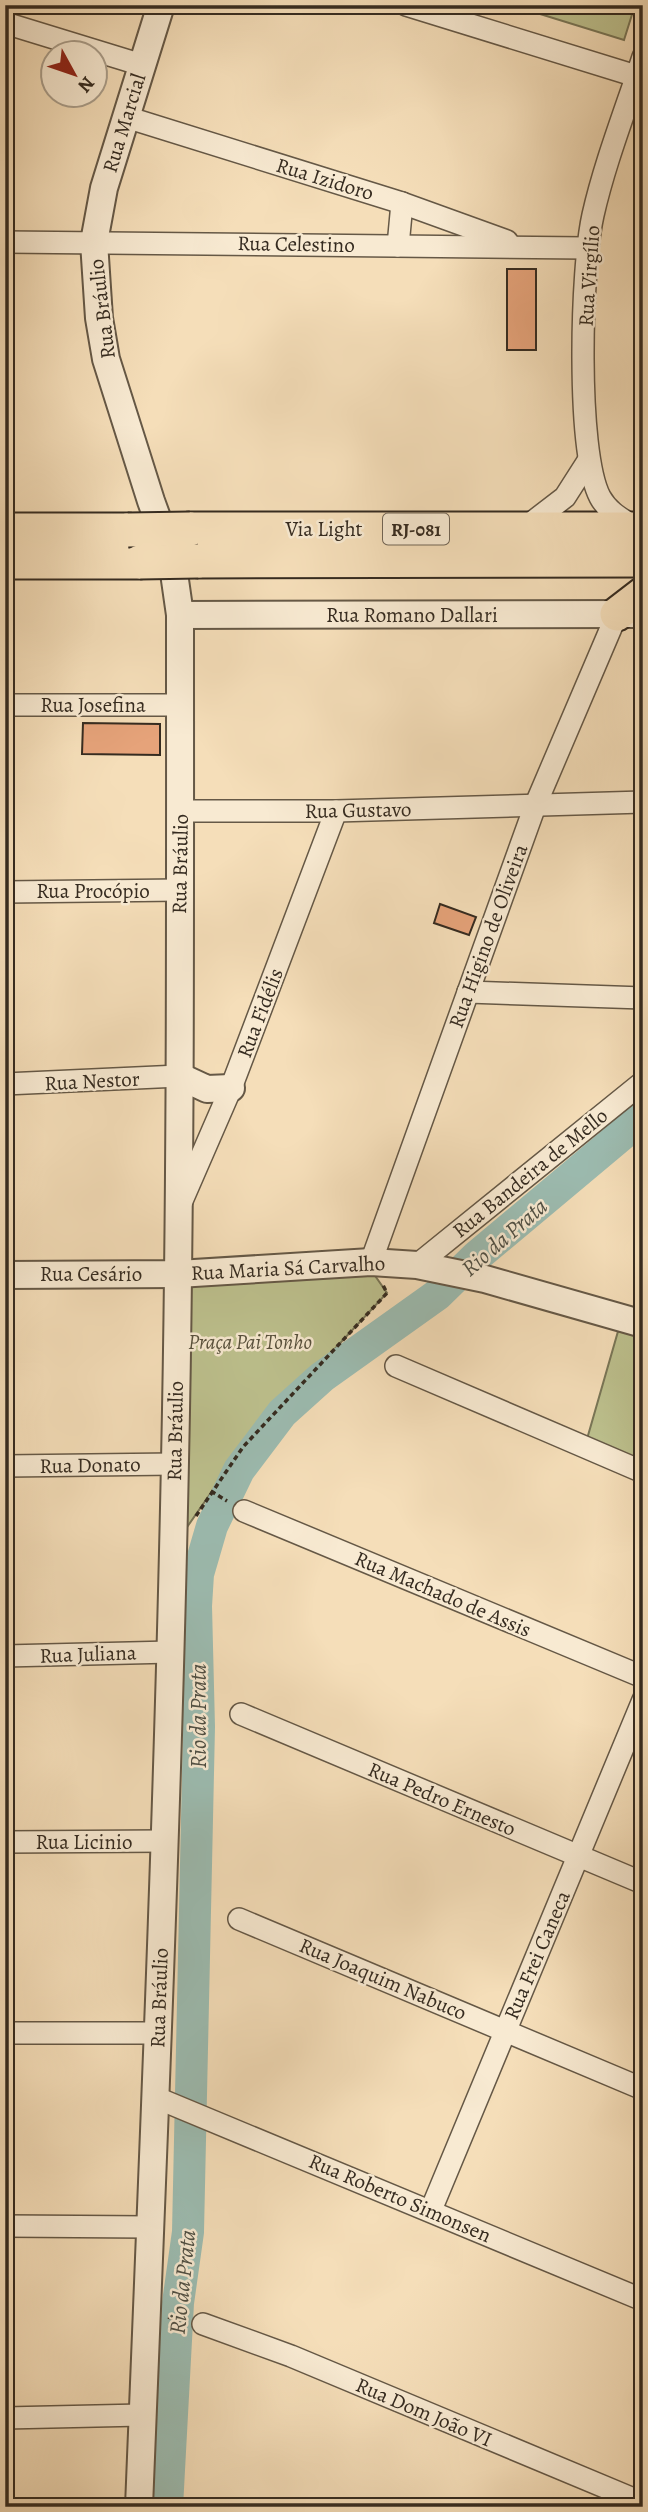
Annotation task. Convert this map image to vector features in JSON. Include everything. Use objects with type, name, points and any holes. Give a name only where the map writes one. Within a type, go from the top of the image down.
[{"type":"main road","name":"Via Light","points":[[5,530],[524,528],[641,539]]},
{"type":"main road","name":"Via Light","points":[[5,562],[198,561],[641,539]]},
{"type":"main road","points":[[630,614],[643,594]]},
{"type":"street","name":"Rua Marcial","points":[[94,242],[104,188],[161,5]]},
{"type":"street","points":[[406,5],[640,67]]},
{"type":"street","points":[[5,23],[142,65]]},
{"type":"street","name":"Rua Virgílio","points":[[640,67],[594,213],[587,248],[584,355],[588,461],[597,489],[606,505],[641,539]]},
{"type":"street","name":"Rua Izidoro","points":[[126,117],[401,203],[522,247]]},
{"type":"street","points":[[398,246],[401,203]]},
{"type":"street","points":[[5,230],[44,242]]},
{"type":"street","name":"Rua Celestino","points":[[5,242],[587,248]]},
{"type":"street","name":"Rua Bráulio","points":[[94,242],[99,318],[106,359],[172,559],[180,615],[181,811],[175,1464],[157,2033],[168,2102],[149,2227],[139,2507]]},
{"type":"street","points":[[524,528],[565,497],[588,461]]},
{"type":"street","name":"Rua Romano Dallari","points":[[180,615],[630,614]]},
{"type":"street","name":"Rua Higino de Oliveira","points":[[371,1262],[535,806],[630,614]]},
{"type":"street","name":"Rua Josefina","points":[[5,705],[180,705]]},
{"type":"street","name":"Rua Gustavo","points":[[181,811],[336,811],[643,802]]},
{"type":"street","name":"Rua Fidélis","points":[[178,1212],[231,1088],[336,811]]},
{"type":"street","name":"Rua Procópio","points":[[5,891],[180,890]]},
{"type":"street","points":[[468,992],[643,998]]},
{"type":"street","points":[[179,1076],[207,1089],[231,1088]]},
{"type":"street","name":"Rua Nestor","points":[[5,1084],[179,1076]]},
{"type":"street","name":"Rua Bandeira de Mello","points":[[428,1267],[643,1082]]},
{"type":"street","name":"Rua Maria Sá Carvalho","points":[[177,1273],[371,1262],[428,1267],[485,1279],[643,1324]]},
{"type":"street","name":"Rua Cesário","points":[[5,1275],[177,1273]]},
{"type":"street","points":[[396,1367],[643,1472]]},
{"type":"street","name":"Rua Donato","points":[[5,1466],[175,1464]]},
{"type":"street","name":"Rua Machado de Assis","points":[[244,1511],[643,1677]]},
{"type":"street","name":"Rua Juliana","points":[[5,1656],[171,1652]]},
{"type":"street","name":"Rua Frei Caneca","points":[[431,2210],[643,1700]]},
{"type":"street","name":"Rua Pedro Ernesto","points":[[241,1714],[643,1883]]},
{"type":"street","name":"Rua Licinio","points":[[5,1842],[164,1841]]},
{"type":"street","name":"Rua Joaquim Nabuco","points":[[239,1919],[643,2089]]},
{"type":"street","points":[[5,2033],[157,2033]]},
{"type":"street","name":"Rua Roberto Simonsen","points":[[168,2102],[643,2300]]},
{"type":"street","points":[[5,2226],[149,2227]]},
{"type":"street","name":"Rua Dom João VI","points":[[199,2324],[291,2356],[643,2503]]},
{"type":"street","points":[[5,2418],[142,2415]]},
{"type":"path","points":[[191,1523],[243,1447],[279,1405],[333,1355],[387,1293],[371,1262]]},
{"type":"path","points":[[211,1491],[216,1494]]},
{"type":"path","points":[[159,2315],[199,2324]]},
{"type":"green space","points":[[511,5],[635,5],[624,40]]},
{"type":"green space","name":"Praça Pai Tonho","points":[[371,1270],[387,1293],[243,1447],[178,1540],[188,1280]]},
{"type":"green space","points":[[621,1321],[643,1326],[643,1470],[585,1446]]},
{"type":"building","points":[[507,269],[536,269],[536,350],[507,350]]},
{"type":"building","points":[[83,723],[160,724],[160,755],[82,754]]},
{"type":"building","points":[[440,904],[476,917],[469,935],[434,923]]},
{"type":"waterway","name":"Rio da Prata","points":[[167,2507],[178,2303],[188,2232],[199,1727],[196,1606],[198,1574],[212,1526],[239,1470],[282,1413],[322,1377],[437,1295],[477,1256],[643,1117]]}]
